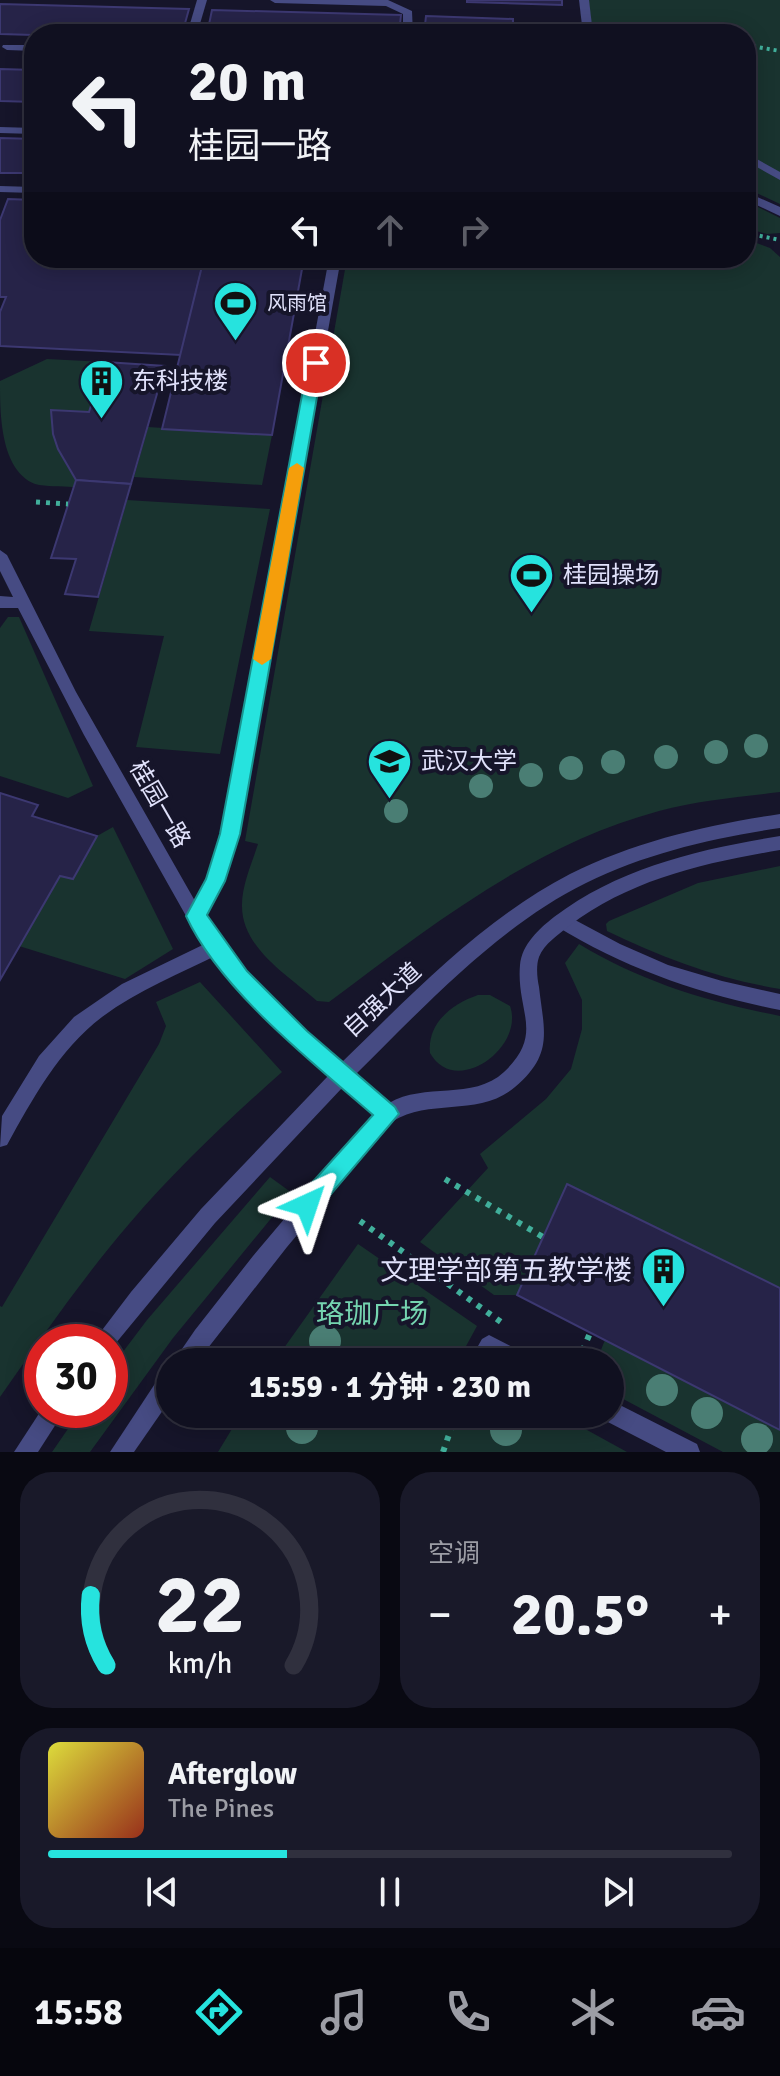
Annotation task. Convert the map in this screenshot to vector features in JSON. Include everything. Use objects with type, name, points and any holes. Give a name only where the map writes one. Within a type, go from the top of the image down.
[{"type":"street","points":[[195,24],[202,0]]},
{"type":"street","points":[[275,0],[388,3],[408,13],[408,24]]},
{"type":"street","points":[[584,0],[587,24]]},
{"type":"street","points":[[7,47],[24,48]]},
{"type":"street","points":[[0,130],[24,131]]},
{"type":"street","points":[[756,162],[780,177]]},
{"type":"street","points":[[0,189],[24,190]]},
{"type":"street","points":[[756,200],[780,212]]},
{"type":"street","points":[[196,916],[216,881],[230,834],[333,268]]},
{"type":"street","name":"桂园一路","points":[[0,555],[7,604],[215,947],[239,978],[341,1075],[388,1114]]},
{"type":"street","name":"自强大道","points":[[118,1324],[172,1256],[341,1075],[483,940],[556,891],[642,852],[712,832],[780,821]]},
{"type":"street","points":[[195,1348],[298,1217],[388,1114],[410,1102],[461,1098],[492,1091],[518,1072],[534,1046],[537,1031],[529,964],[533,949],[562,921],[595,899],[655,871],[710,856],[780,843]]},
{"type":"street","points":[[562,921],[609,949],[668,975],[780,1002]]},
{"type":"street","points":[[0,1138],[48,1059],[81,1023],[111,1001],[215,947]]},
{"type":"street","points":[[489,1346],[493,1348]]},
{"type":"street","points":[[121,1452],[156,1401]]},
{"type":"street","points":[[624,1418],[689,1452]]},
{"type":"street","points":[[25,1452],[42,1428]]},
{"type":"path","points":[[756,47],[780,51]]},
{"type":"path","points":[[756,236],[780,240]]},
{"type":"path","points":[[36,502],[68,504]]},
{"type":"path","points":[[445,1179],[543,1237]]},
{"type":"path","points":[[360,1221],[501,1321]]},
{"type":"path","points":[[584,1348],[590,1333]]},
{"type":"path","points":[[443,1452],[451,1428]]},
{"type":"green space","points":[[588,0],[780,0],[780,204],[756,193],[756,24],[592,24]]},
{"type":"green space","points":[[756,206],[780,218],[780,233],[756,231]]},
{"type":"green space","name":"桂园操场","points":[[756,243],[770,248],[780,257],[780,792],[674,807],[569,844],[485,890],[329,1002],[317,1001],[281,971],[249,935],[242,897],[258,844],[245,841],[345,268],[756,268]]},
{"type":"green space","points":[[47,359],[105,362],[89,412],[51,410],[58,447],[76,480],[73,487],[39,485],[23,477],[4,439],[0,381]]},
{"type":"green space","points":[[148,427],[272,435],[262,485],[134,477]]},
{"type":"green space","points":[[127,500],[270,509],[220,754],[136,747],[164,636],[89,631]]},
{"type":"green space","points":[[8,617],[19,617],[93,786],[68,798],[0,776],[0,628]]},
{"type":"green space","points":[[113,827],[173,949],[125,979],[19,946],[60,876],[73,879],[97,836]]},
{"type":"green space","points":[[780,866],[780,989],[735,980],[692,966],[607,931],[609,921],[698,883]]},
{"type":"green space","points":[[579,944],[627,969],[676,989],[780,1016],[780,1288],[567,1184],[517,1295],[494,1295],[420,1242],[488,1168],[480,1154],[546,1099],[571,1069],[582,1029],[582,1000],[565,963]]},
{"type":"green space","points":[[200,982],[282,1072],[165,1184],[129,1224],[51,1324],[24,1324],[24,1363],[0,1397],[0,1306],[159,1044],[166,1026],[156,1002]]},
{"type":"green space","points":[[478,995],[490,995],[510,1006],[512,1022],[507,1037],[498,1051],[470,1069],[455,1071],[441,1066],[430,1053],[430,1042],[437,1024],[451,1009]]},
{"type":"green space","points":[[270,1177],[292,1193],[166,1348],[156,1348],[156,1361],[128,1400],[128,1345]]},
{"type":"green space","name":"珞珈广场","points":[[358,1244],[477,1326],[465,1348],[284,1348]]},
{"type":"green space","points":[[605,1340],[621,1348],[602,1348]]},
{"type":"green space","points":[[624,1350],[780,1430],[780,1452],[723,1452],[624,1399]]},
{"type":"green space","points":[[69,1428],[107,1428],[90,1452],[52,1452]]},
{"type":"green space","points":[[233,1428],[583,1428],[627,1452],[218,1452]]},
{"type":"building","points":[[562,0],[562,5],[467,2]]},
{"type":"building","points":[[0,4],[189,9],[185,24],[24,24],[24,35],[0,34]]},
{"type":"building","points":[[212,10],[401,15],[400,24],[209,24]]},
{"type":"building","points":[[426,16],[513,19],[513,24],[425,24]]},
{"type":"building","points":[[0,69],[24,70],[24,102],[0,101]]},
{"type":"building","points":[[0,138],[24,139],[24,173],[0,173]]},
{"type":"building","points":[[8,199],[24,200],[24,268],[202,268],[181,355],[0,346],[0,312],[6,297],[0,297],[0,220]]},
{"type":"building","name":"风雨馆","points":[[202,268],[302,268],[272,435],[162,429]]},
{"type":"building","name":"东科技楼","points":[[105,362],[165,366],[131,484],[76,480],[53,434],[51,410],[89,412]]},
{"type":"building","points":[[76,480],[131,484],[98,597],[65,594],[76,559],[51,558]]},
{"type":"building","points":[[0,793],[38,805],[32,816],[97,836],[73,879],[60,876],[0,980]]},
{"type":"building","name":"文理学部第五教学楼","points":[[567,1184],[780,1288],[780,1430],[624,1348],[517,1295]]},
{"type":"slow traffic","points":[[262,659],[297,468]]},
{"type":"place","name":"风雨馆","points":[[236,342]]},
{"type":"place","name":"东科技楼","points":[[101,420]]},
{"type":"place","name":"桂园操场","points":[[532,614]]},
{"type":"place","name":"武汉大学","points":[[390,800]]},
{"type":"place","name":"文理学部第五教学楼","points":[[663,1309]]},
{"type":"route","points":[[307,1205],[388,1114],[300,1038],[239,978],[196,916],[216,881],[230,834],[316,363]]}]
